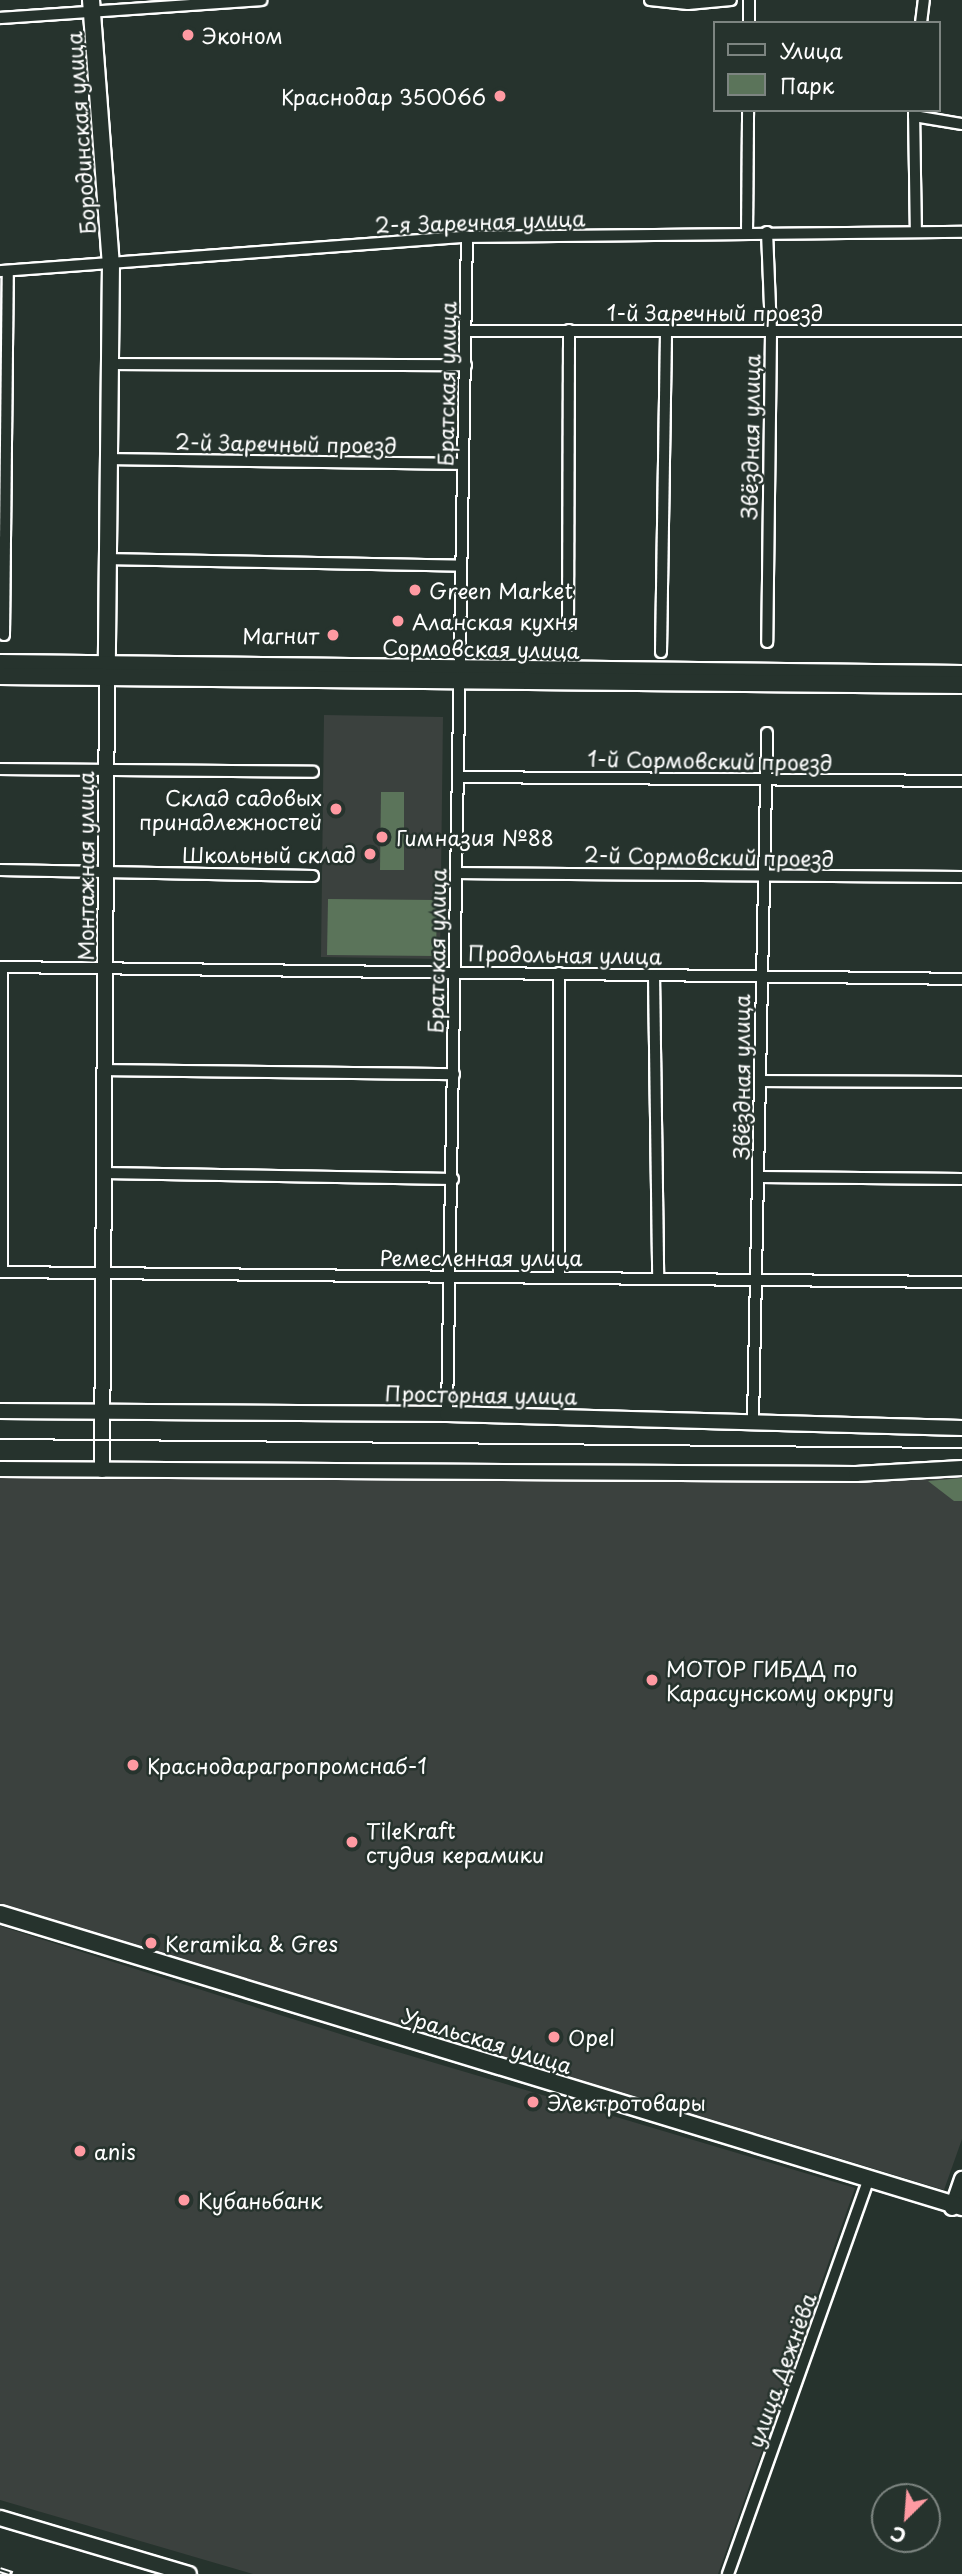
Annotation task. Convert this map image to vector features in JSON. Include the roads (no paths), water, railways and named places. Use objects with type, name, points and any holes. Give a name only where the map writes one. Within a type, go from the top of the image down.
[{"type":"main road","name":"Бородинская улица","points":[[92,7],[111,263]]},
{"type":"main road","name":"Монтажная улица","points":[[107,671],[111,263]]},
{"type":"main road","name":"Сормовская улица","points":[[0,663],[107,671]]},
{"type":"main road","name":"Сормовская улица","points":[[0,676],[107,671],[962,685]]},
{"type":"main road","name":"Сормовская улица","points":[[460,675],[962,674]]},
{"type":"main road","name":"Уральская улица","points":[[0,1916],[957,2207]]},
{"type":"street","points":[[0,18],[92,7],[261,0]]},
{"type":"street","points":[[650,0],[688,4],[731,0]]},
{"type":"street","points":[[749,0],[749,21]]},
{"type":"street","points":[[921,21],[924,0]]},
{"type":"street","points":[[747,234],[748,112]]},
{"type":"street","points":[[916,232],[914,113],[962,124]]},
{"type":"street","name":"Звёздная улица","points":[[767,232],[771,333],[767,642]]},
{"type":"street","name":"2-я Заречная улица","points":[[4,271],[467,237],[962,232]]},
{"type":"street","name":"Братская улица","points":[[447,1414],[467,237]]},
{"type":"street","points":[[4,271],[4,635]]},
{"type":"street","points":[[568,625],[569,330]]},
{"type":"street","name":"1-й Заречный проезд","points":[[467,331],[962,331]]},
{"type":"street","points":[[661,652],[666,331]]},
{"type":"street","points":[[110,364],[466,365]]},
{"type":"street","name":"2-й Заречный проезд","points":[[109,459],[463,464]]},
{"type":"street","points":[[108,559],[461,566]]},
{"type":"street","name":"Монтажная улица","points":[[102,1470],[107,671]]},
{"type":"street","name":"Звёздная улица","points":[[753,1421],[761,1177],[760,976],[767,733]]},
{"type":"street","points":[[0,769],[313,772]]},
{"type":"street","name":"1-й Сормовский проезд","points":[[458,777],[962,781]]},
{"type":"street","points":[[0,870],[313,876]]},
{"type":"street","name":"2-й Сормовский проезд","points":[[457,873],[962,877]]},
{"type":"street","points":[[1,968],[1,1272]]},
{"type":"street","name":"Продольная улица","points":[[1,968],[962,979]]},
{"type":"street","points":[[559,973],[559,1276]]},
{"type":"street","points":[[654,975],[658,1278]]},
{"type":"street","points":[[104,1070],[454,1074]]},
{"type":"street","points":[[761,1081],[962,1082]]},
{"type":"street","points":[[104,1173],[453,1179]]},
{"type":"street","points":[[761,1177],[962,1179]]},
{"type":"street","name":"Ремесленная улица","points":[[1,1272],[962,1282]]},
{"type":"street","name":"Просторная улица","points":[[0,1412],[447,1414],[962,1428]]},
{"type":"street","points":[[0,1469],[856,1474],[962,1468]]},
{"type":"street","points":[[957,2207],[962,2179]]},
{"type":"street","name":"улица Дежнёва","points":[[728,2574],[868,2181]]},
{"type":"street","points":[[0,2518],[189,2574]]},
{"type":"tram line","points":[[0,1439],[962,1448]]},
{"type":"railway","points":[[0,2570],[12,2574]]},
{"type":"place","name":"Эконом","points":[[188,35]]},
{"type":"place","name":"Краснодар 350066","points":[[500,96]]},
{"type":"place","name":"Green Market","points":[[415,590]]},
{"type":"place","name":"Аланская кухня","points":[[398,621]]},
{"type":"place","name":"Магнит","points":[[333,635]]},
{"type":"place","name":"Склад садовых принадлежностей","points":[[336,809]]},
{"type":"place","name":"Гимназия №88","points":[[382,837]]},
{"type":"place","name":"Школьный склад","points":[[370,854]]},
{"type":"place","name":"МОТОР ГИБДД по Карасунскому округу","points":[[652,1680]]},
{"type":"place","name":"Краснодарагропромснаб-1","points":[[133,1765]]},
{"type":"place","name":"TileKraft студия керамики","points":[[352,1842]]},
{"type":"place","name":"Keramika & Gres","points":[[151,1943]]},
{"type":"place","name":"Opel","points":[[554,2037]]},
{"type":"place","name":"Электротовары","points":[[533,2102]]},
{"type":"place","name":"anis","points":[[80,2151]]},
{"type":"place","name":"Кубаньбанк","points":[[184,2200]]}]
